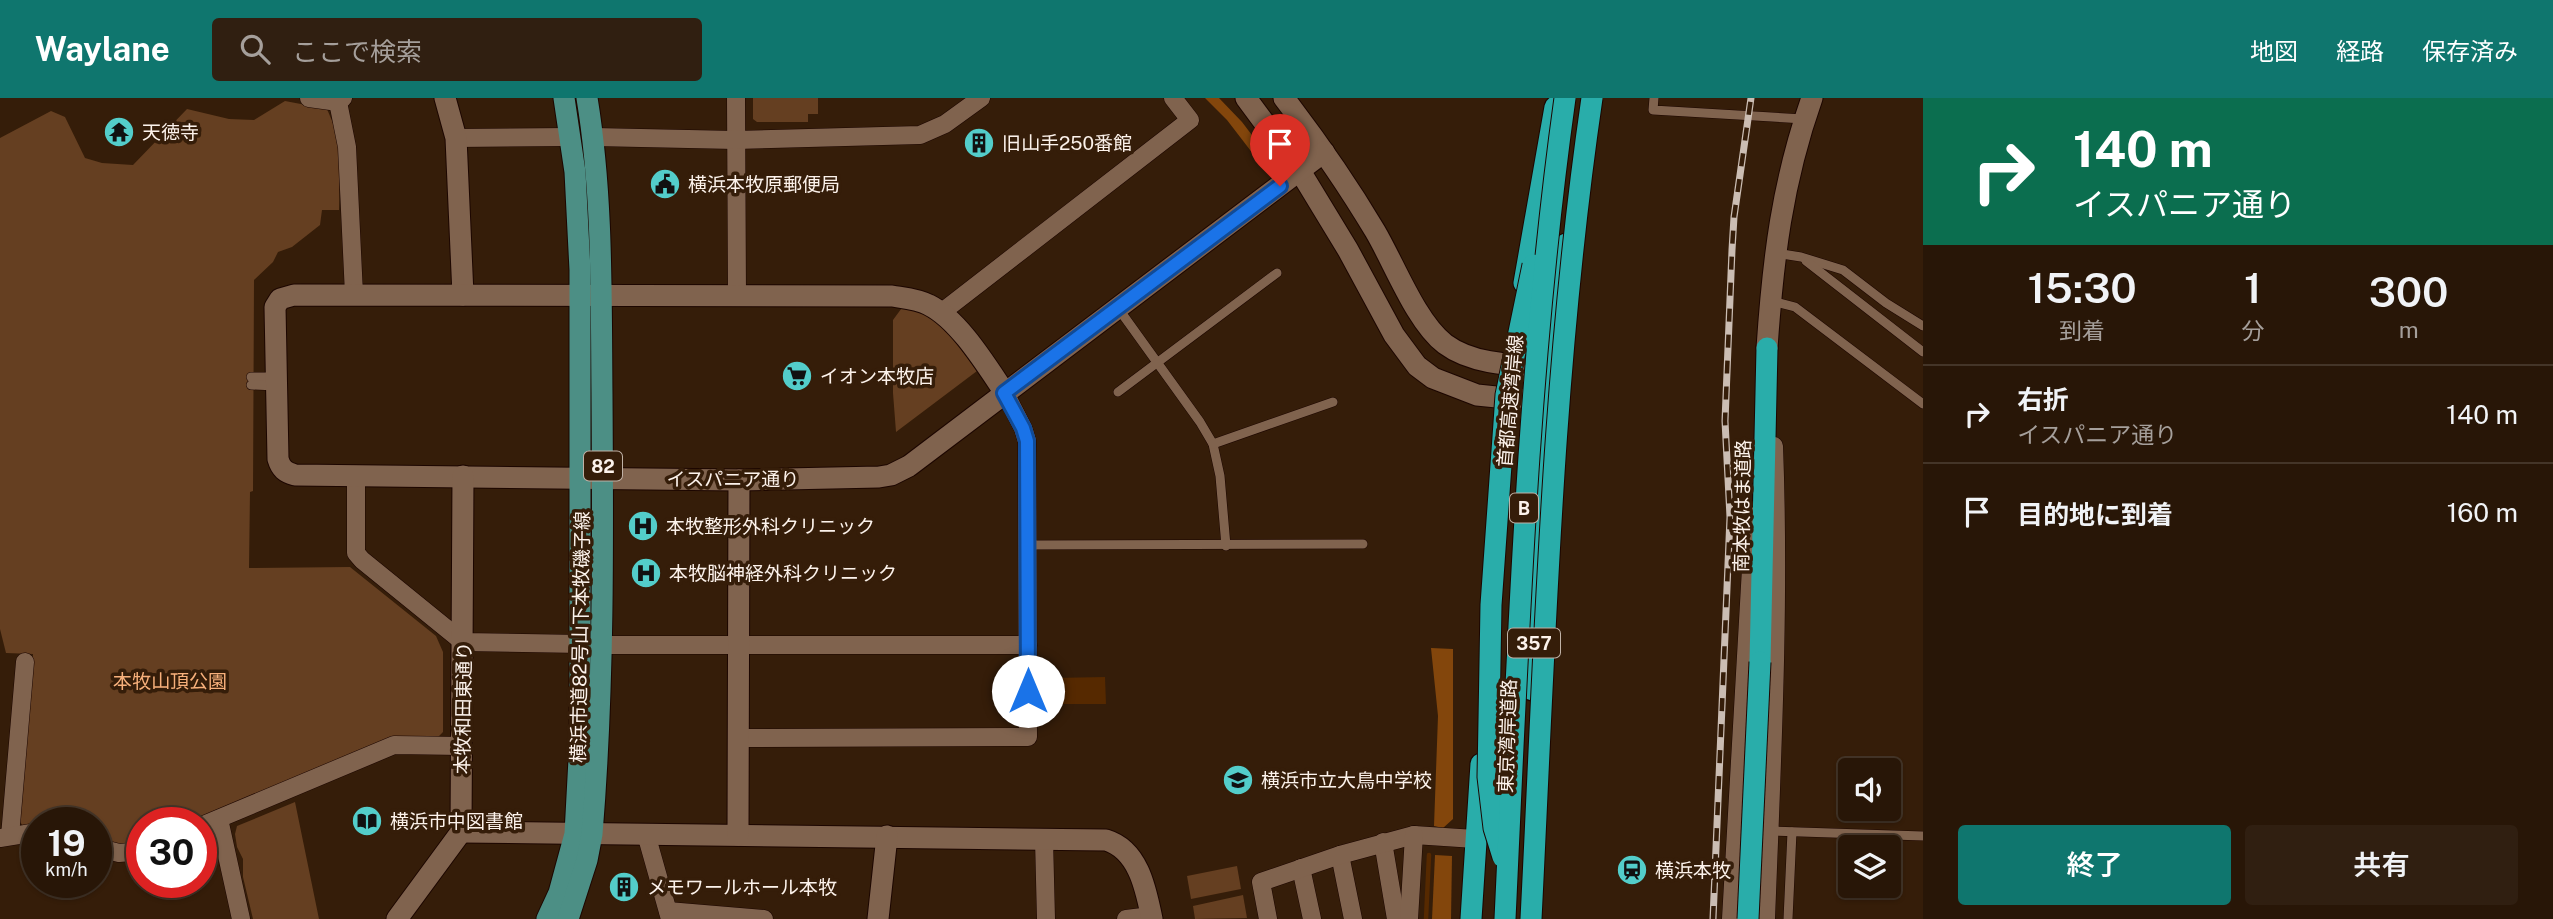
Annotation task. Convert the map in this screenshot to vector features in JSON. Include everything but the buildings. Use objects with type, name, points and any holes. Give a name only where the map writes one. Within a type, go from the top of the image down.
[{"type":"highway","name":"B","points":[[1531,919],[1553,477],[1574,250],[1592,98]]},
{"type":"highway","name":"東京湾岸道路","points":[[1521,919],[1548,367],[1556,291],[1599,98]]},
{"type":"highway","points":[[1531,919],[1509,877],[1489,802],[1487,751],[1491,605],[1506,395],[1562,104]]},
{"type":"highway","name":"東京湾岸道路","points":[[1471,919],[1510,364],[1562,104]]},
{"type":"highway","name":"首都高速湾岸線","points":[[1505,919],[1525,492],[1562,104]]},
{"type":"highway","name":"南本牧はま道路","points":[[1748,919],[1760,662],[1767,348]]},
{"type":"main road","name":"横浜市道82号山下本牧磯子線","points":[[564,98],[590,294]]},
{"type":"main road","name":"横浜市道82号山下本牧磯子線","points":[[568,919],[587,860],[580,740],[592,645],[590,294],[594,137],[587,98]]},
{"type":"main road","name":"横浜市道82号山下本牧磯子線","points":[[547,919],[584,834]]},
{"type":"street","points":[[309,98],[338,99],[347,147],[354,295],[892,296],[927,304],[942,312],[1004,393],[1027,441],[1028,737],[739,738]]},
{"type":"street","points":[[445,98],[456,138],[463,295]]},
{"type":"street","points":[[736,98],[737,296]]},
{"type":"street","points":[[594,137],[735,140],[920,135],[946,124],[981,98]]},
{"type":"street","points":[[942,312],[1190,120],[1173,98]]},
{"type":"street","points":[[1246,98],[1300,171],[1348,250],[1394,335],[1417,366],[1453,388],[1477,395],[1546,402]]},
{"type":"street","points":[[1284,98],[1324,152],[1377,234],[1418,311],[1444,344],[1462,354],[1510,364],[1548,367]]},
{"type":"street","name":"南本牧はま道路","points":[[1767,348],[1775,253],[1790,170],[1812,98]]},
{"type":"street","points":[[456,138],[570,137]]},
{"type":"street","name":"イスパニア通り","points":[[354,295],[294,295],[280,299],[275,307],[280,466],[286,472],[295,475],[739,480],[891,475],[909,466],[1324,152]]},
{"type":"street","points":[[1731,919],[1752,535],[1767,348]]},
{"type":"street","points":[[1766,919],[1777,533],[1767,348]]},
{"type":"street","points":[[356,475],[356,552],[362,560],[463,642],[738,646],[1028,645]]},
{"type":"street","name":"本牧和田東通り","points":[[461,832],[463,476]]},
{"type":"street","points":[[738,835],[739,480]]},
{"type":"street","points":[[5,837],[25,662]]},
{"type":"street","points":[[241,919],[219,819],[394,745],[462,746]]},
{"type":"street","points":[[397,919],[461,832],[1106,840],[1119,844],[1143,878],[1151,918],[1126,919]]},
{"type":"street","points":[[646,834],[669,915],[764,919]]},
{"type":"street","points":[[1409,919],[1414,835]]},
{"type":"street","points":[[1268,919],[1261,882],[1340,855],[1414,835],[1475,838]]},
{"type":"street","points":[[878,919],[887,836]]},
{"type":"street","points":[[1044,839],[1046,919]]},
{"type":"street","points":[[1383,842],[1396,919]]},
{"type":"street","points":[[1340,855],[1353,919]]},
{"type":"street","points":[[1301,868],[1312,919]]},
{"type":"lane","points":[[1654,98],[1653,110],[1805,119]]},
{"type":"lane","points":[[1775,253],[1801,257],[1843,270],[1886,303],[1923,326]]},
{"type":"lane","points":[[1801,257],[1923,352]]},
{"type":"lane","points":[[1118,392],[1277,273]]},
{"type":"lane","points":[[1770,300],[1796,307],[1923,404]]},
{"type":"lane","points":[[1118,308],[1213,444],[1220,476],[1226,546]]},
{"type":"lane","points":[[251,381],[276,381]]},
{"type":"lane","points":[[1213,444],[1333,402]]},
{"type":"lane","points":[[1028,545],[1363,544]]},
{"type":"lane","points":[[1735,830],[1923,836]]},
{"type":"lane","points":[[1788,919],[1792,832]]},
{"type":"green space","points":[[753,98],[818,98],[818,114],[808,114],[808,122],[757,122],[753,119]]},
{"type":"green space","name":"本牧山頂公園","points":[[285,101],[327,109],[340,140],[339,210],[322,210],[320,225],[292,247],[278,252],[273,262],[254,280],[253,491],[250,492],[249,568],[350,567],[436,636],[443,652],[443,732],[438,737],[390,739],[217,811],[217,807],[126,807],[126,845],[120,846],[112,844],[112,807],[21,807],[33,654],[6,653],[0,629],[0,138],[51,111],[65,117],[85,158],[102,163],[133,165],[187,109],[229,119],[254,120]]},
{"type":"green space","points":[[904,305],[928,316],[946,331],[977,371],[896,432],[893,320]]},
{"type":"green space","points":[[295,802],[319,919],[253,919],[243,877],[243,859],[237,847],[237,826]]},
{"type":"green space","points":[[1237,866],[1241,889],[1191,899],[1187,876]]},
{"type":"green space","points":[[1243,895],[1247,918],[1195,919],[1193,906]]},
{"type":"shaded area","points":[[1205,98],[1219,98],[1242,122],[1264,151],[1264,156],[1257,159],[1227,120]]},
{"type":"shaded area","points":[[1431,648],[1453,649],[1453,819],[1443,828],[1434,826],[1438,716]]},
{"type":"shaded area","points":[[1105,677],[1106,704],[1053,704],[1053,678]]},
{"type":"shaded area","points":[[1435,855],[1452,856],[1451,919],[1432,919]]},
{"type":"waterway","points":[[1426,919],[1429,855]]},
{"type":"railway","points":[[1713,919],[1730,517],[1725,421],[1732,250],[1734,217],[1751,98]]},
{"type":"place","name":"天徳寺","points":[[119,132]]},
{"type":"place","name":"旧山手250番館","points":[[979,143]]},
{"type":"place","name":"横浜本牧原郵便局","points":[[665,184]]},
{"type":"place","name":"イオン本牧店","points":[[797,376]]},
{"type":"place","name":"本牧整形外科クリニック","points":[[643,526]]},
{"type":"place","name":"本牧脳神経外科クリニック","points":[[646,573]]},
{"type":"place","name":"横浜市立大鳥中学校","points":[[1238,780]]},
{"type":"place","name":"横浜市中図書館","points":[[367,821]]},
{"type":"place","name":"横浜本牧","points":[[1632,870]]},
{"type":"place","name":"メモワールホール本牧","points":[[624,887]]},
{"type":"route","points":[[1028,691],[1027,441],[1015,410],[1004,393],[1280,186]]}]
